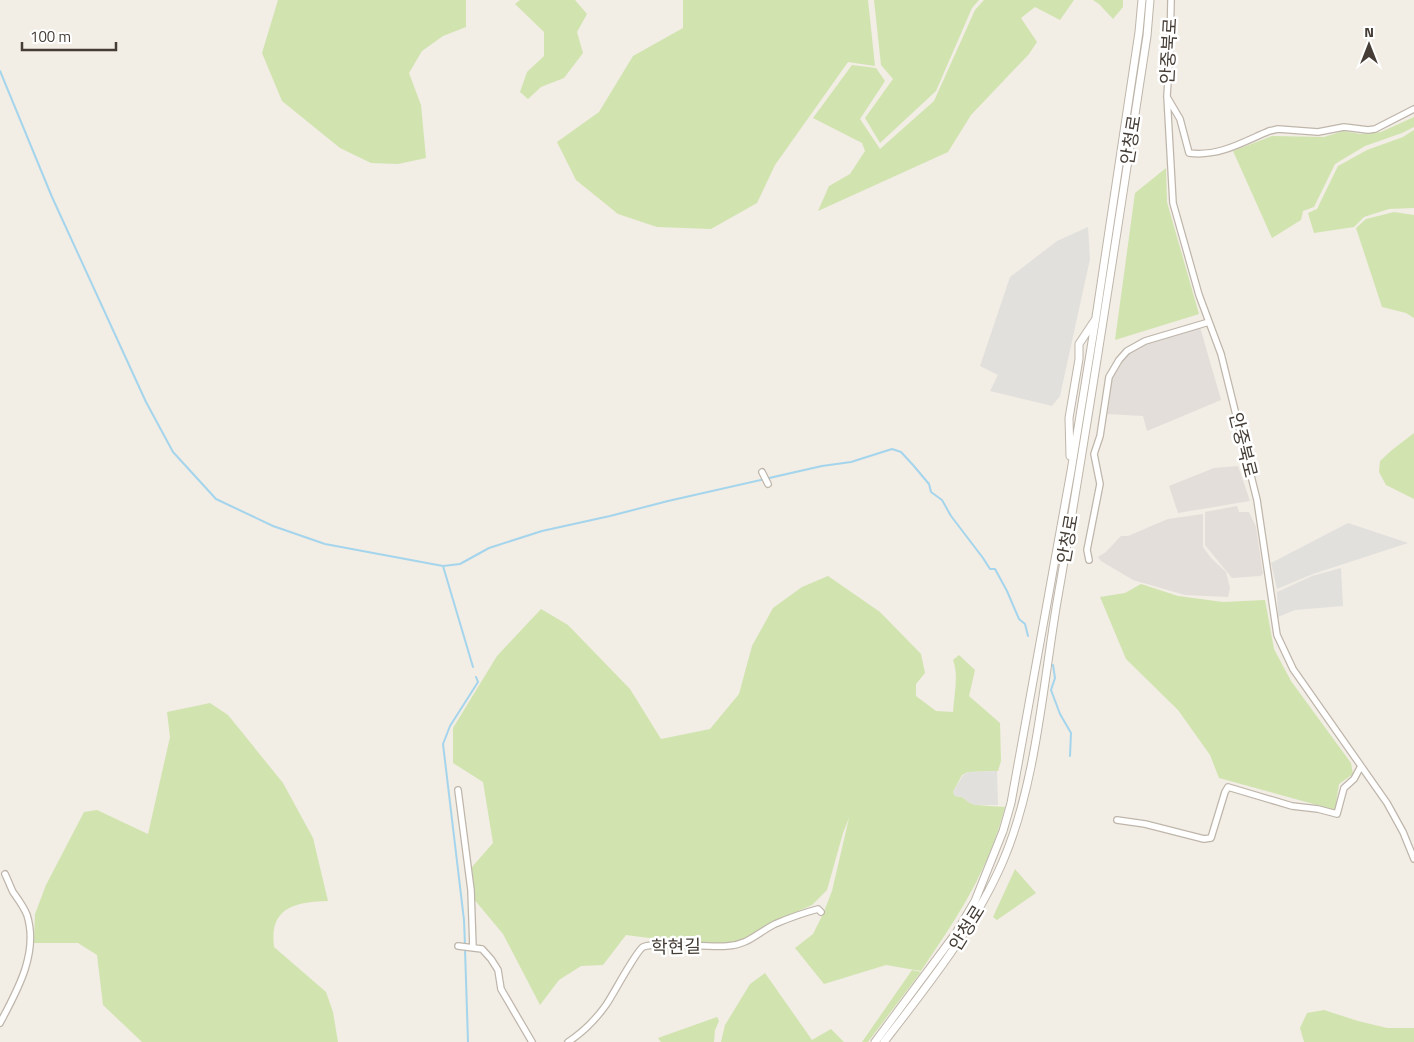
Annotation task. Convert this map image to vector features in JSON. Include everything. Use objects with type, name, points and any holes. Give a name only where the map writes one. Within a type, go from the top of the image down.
[{"type":"street","name":"안청로","points":[[875,1042],[956,933],[975,902],[1003,831],[1011,803],[1071,471],[1140,32],[1142,0]]},
{"type":"street","name":"안청로","points":[[884,1042],[941,970],[963,936],[991,886],[1018,819],[1034,748],[1078,482],[1146,46],[1150,0]]},
{"type":"street","name":"안중북로","points":[[1171,0],[1170,50],[1166,96],[1173,203],[1199,295],[1221,354],[1257,500],[1277,636],[1293,668],[1387,803],[1403,832],[1414,859]]},
{"type":"street","points":[[1166,96],[1180,119],[1189,152],[1200,154],[1216,153],[1270,131],[1318,132],[1344,127],[1375,129],[1414,109]]},
{"type":"street","points":[[1071,471],[1069,418],[1080,359],[1080,344],[1096,317]]},
{"type":"street","points":[[1089,560],[1087,550],[1100,484],[1094,454],[1100,436],[1109,377],[1127,351],[1145,341],[1209,322]]},
{"type":"street","points":[[762,472],[768,484]]},
{"type":"street","points":[[1117,820],[1146,824],[1204,839],[1211,838],[1228,787],[1292,806],[1318,809],[1337,814],[1344,788],[1354,779],[1362,766]]},
{"type":"street","points":[[458,790],[471,890],[472,948]]},
{"type":"street","points":[[0,1024],[21,980],[27,964],[30,947],[30,929],[26,914],[6,874]]},
{"type":"street","name":"학현길","points":[[568,1042],[585,1028],[605,1007],[642,948],[653,944],[696,947],[728,946],[746,942],[774,925],[802,913],[818,909],[821,912]]},
{"type":"street","points":[[458,946],[482,949],[492,959],[498,970],[500,989],[532,1042]]},
{"type":"shaded area","points":[[1088,227],[1090,259],[1060,396],[1052,406],[990,391],[998,375],[980,366],[1010,277],[1057,241]]},
{"type":"shaded area","points":[[1200,327],[1221,400],[1147,431],[1143,416],[1107,414],[1111,377],[1129,352],[1148,342]]},
{"type":"shaded area","points":[[1238,466],[1250,501],[1178,513],[1169,486],[1214,468]]},
{"type":"shaded area","points":[[1237,506],[1239,512],[1249,512],[1256,527],[1263,574],[1260,576],[1232,578],[1205,545],[1205,512]]},
{"type":"shaded area","points":[[1203,514],[1203,547],[1211,558],[1226,572],[1230,588],[1228,597],[1185,595],[1133,580],[1101,561],[1098,557],[1106,552],[1121,536],[1128,536],[1168,519]]},
{"type":"shaded area","points":[[1348,523],[1408,543],[1313,574],[1277,589],[1271,563]]},
{"type":"shaded area","points":[[1341,568],[1343,606],[1295,610],[1278,617],[1277,592],[1312,576]]},
{"type":"shaded area","points":[[997,771],[998,805],[976,805],[962,797],[955,796],[953,792],[963,775],[969,772]]},
{"type":"green space","points":[[278,0],[466,0],[466,27],[443,36],[422,51],[409,73],[421,105],[426,158],[398,164],[371,163],[340,148],[282,101],[262,53]]},
{"type":"green space","points":[[520,0],[575,0],[587,14],[577,32],[583,53],[564,78],[541,87],[528,99],[520,92],[527,72],[544,56],[544,32],[515,4]]},
{"type":"green space","points":[[683,0],[868,0],[875,66],[848,62],[775,165],[757,203],[711,229],[657,227],[618,214],[576,180],[557,142],[599,112],[633,56],[683,28]]},
{"type":"green space","points":[[874,0],[979,0],[972,8],[936,91],[880,143],[865,118],[893,79],[881,65]]},
{"type":"green space","points":[[984,0],[1074,0],[1060,20],[1035,7],[1021,18],[1037,42],[1029,54],[971,115],[948,152],[818,211],[829,186],[850,174],[865,151],[862,143],[813,118],[852,65],[876,68],[885,81],[860,119],[880,149],[934,101],[975,10]]},
{"type":"green space","points":[[1093,0],[1123,0],[1123,7],[1113,19]]},
{"type":"green space","points":[[1414,117],[1414,127],[1365,146],[1335,164],[1314,207],[1303,211],[1301,220],[1272,238],[1233,151],[1272,136],[1324,137],[1343,131],[1361,134],[1381,132]]},
{"type":"green space","points":[[1414,130],[1414,208],[1389,209],[1364,217],[1354,227],[1314,233],[1308,213],[1317,209],[1338,166],[1367,150],[1403,137]]},
{"type":"green space","points":[[1166,168],[1167,202],[1199,314],[1115,340],[1135,193]]},
{"type":"green space","points":[[1394,212],[1414,215],[1414,318],[1406,313],[1382,307],[1356,228],[1366,219]]},
{"type":"green space","points":[[1414,433],[1414,499],[1386,485],[1379,472],[1380,461]]},
{"type":"green space","points":[[828,576],[880,612],[921,654],[925,673],[916,684],[916,696],[936,711],[953,712],[956,679],[953,660],[959,655],[975,670],[969,696],[1000,723],[1001,761],[998,771],[968,772],[962,775],[953,792],[955,796],[962,797],[976,805],[1005,807],[998,830],[981,873],[959,912],[921,971],[886,965],[824,984],[795,948],[813,934],[823,914],[832,891],[849,818],[827,890],[812,905],[773,922],[744,940],[728,943],[696,944],[626,935],[603,965],[581,966],[559,980],[540,1005],[503,934],[473,898],[472,867],[493,843],[483,782],[453,763],[453,728],[497,656],[541,609],[568,625],[630,689],[661,739],[710,729],[739,694],[752,646],[773,608],[802,587]]},
{"type":"green space","points":[[1141,584],[1178,596],[1223,602],[1265,600],[1274,649],[1291,681],[1351,763],[1353,774],[1339,784],[1335,810],[1219,778],[1210,755],[1178,710],[1126,659],[1100,597],[1125,593]]},
{"type":"green space","points":[[210,703],[228,715],[283,783],[313,838],[328,901],[305,903],[287,909],[280,915],[276,923],[274,947],[326,992],[333,1012],[338,1042],[142,1042],[103,1005],[97,955],[78,943],[34,943],[35,914],[46,885],[84,812],[97,810],[148,834],[170,737],[167,712]]},
{"type":"green space","points":[[1015,869],[1036,893],[997,920],[993,917]]},
{"type":"green space","points":[[912,970],[921,972],[868,1042],[862,1042]]},
{"type":"green space","points":[[765,973],[812,1040],[831,1029],[844,1042],[721,1042],[725,1025],[750,984]]},
{"type":"green space","points":[[1324,1010],[1387,1028],[1414,1028],[1414,1042],[1304,1042],[1300,1028],[1307,1013]]},
{"type":"green space","points":[[717,1017],[719,1021],[715,1030],[714,1042],[661,1042],[658,1038]]},
{"type":"waterway","points":[[0,71],[52,197],[146,402],[173,452],[216,499],[273,526],[325,544],[443,566],[473,667]]},
{"type":"waterway","points":[[443,566],[460,564],[489,548],[542,531],[822,466],[851,462],[892,449],[901,452],[913,465],[929,484],[931,492],[942,500],[951,516],[990,569],[995,569],[1019,619],[1025,624],[1028,636]]},
{"type":"waterway","points":[[1053,665],[1055,678],[1051,690],[1060,714],[1071,733],[1070,756]]},
{"type":"waterway","points":[[465,945],[464,920],[443,744],[450,726],[478,682],[476,677]]},
{"type":"waterway","points":[[465,949],[468,1042]]}]
